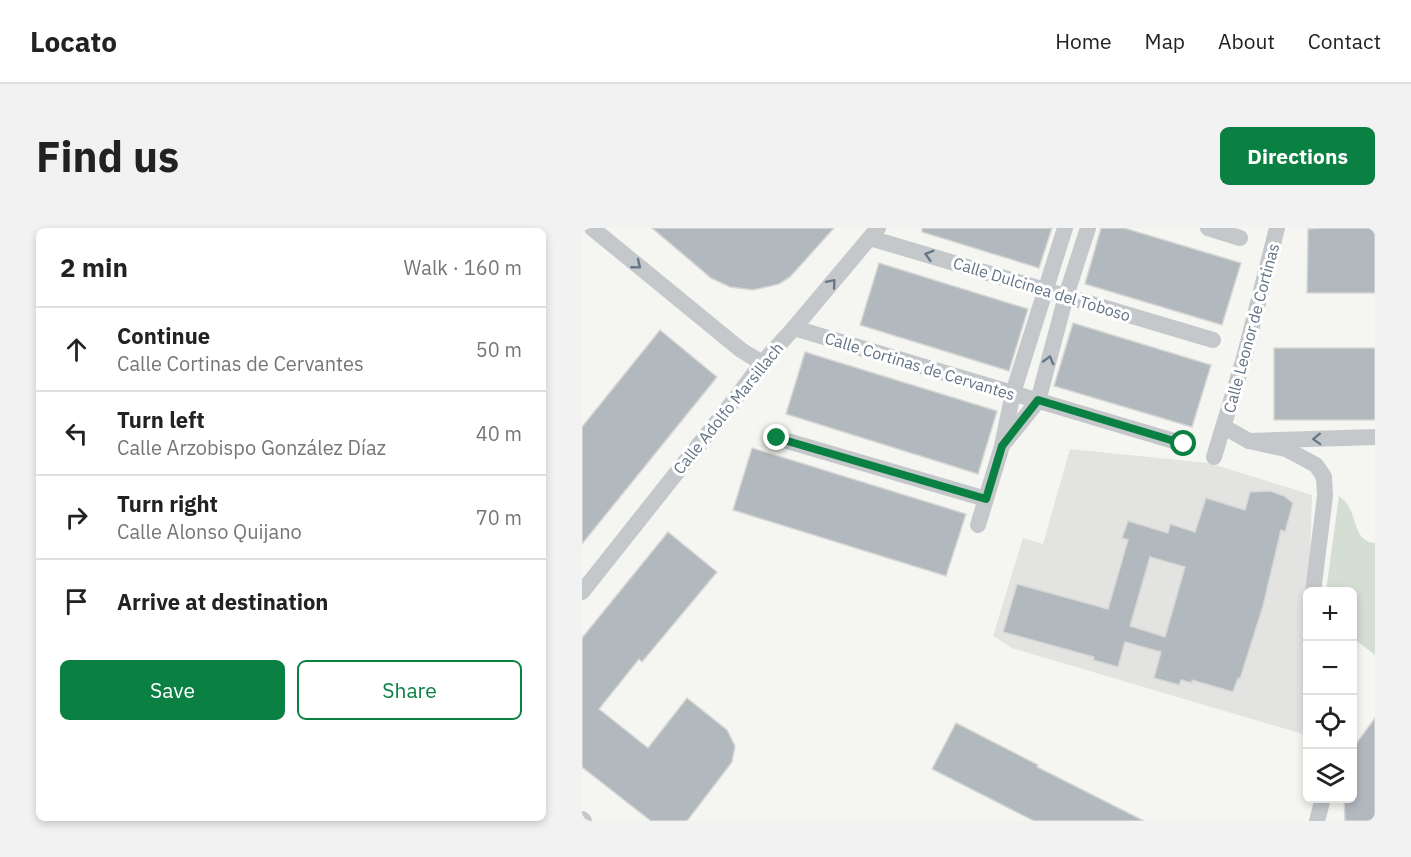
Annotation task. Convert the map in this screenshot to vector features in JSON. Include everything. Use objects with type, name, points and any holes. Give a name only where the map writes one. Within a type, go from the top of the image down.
[{"type":"street","points":[[592,228],[741,350],[762,363]]},
{"type":"street","points":[[978,525],[1002,446],[1013,393],[1065,228]]},
{"type":"street","points":[[1002,446],[1038,400],[1066,296],[1088,228]]},
{"type":"street","points":[[1208,228],[1240,238]]},
{"type":"street","name":"Calle Leonor de Cortinas","points":[[1214,457],[1277,228]]},
{"type":"street","name":"Calle Adolfo Marsillach","points":[[582,592],[762,363],[874,233]]},
{"type":"street","name":"Calle Dulcinea del Toboso","points":[[874,233],[1046,290],[1214,340]]},
{"type":"street","name":"Calle Cortinas de Cervantes","points":[[794,328],[1184,444]]},
{"type":"street","name":"Calle Leonor de Cortinas","points":[[1224,427],[1249,441]]},
{"type":"street","points":[[1249,441],[1375,437]]},
{"type":"street","points":[[777,438],[986,499]]},
{"type":"street","points":[[1249,441],[1286,449],[1316,465],[1324,477],[1325,496],[1314,587]]},
{"type":"street","points":[[1317,821],[1322,803]]},
{"type":"shaded area","points":[[1070,449],[1209,463],[1312,495],[1309,587],[1303,587],[1303,734],[1012,648],[993,636],[1023,538],[1043,544]]},
{"type":"shaded area","points":[[1339,496],[1350,509],[1358,531],[1367,541],[1375,543],[1375,655],[1357,641],[1357,587],[1327,587]]},
{"type":"building","points":[[652,228],[834,228],[790,277],[779,284],[753,290],[730,287],[711,278]]},
{"type":"building","points":[[922,228],[1052,228],[1039,268],[922,232]]},
{"type":"building","points":[[1101,228],[1124,228],[1241,263],[1222,325],[1085,284]]},
{"type":"building","points":[[1375,228],[1375,293],[1307,293],[1308,229]]},
{"type":"building","points":[[879,263],[1028,309],[1009,371],[860,325]]},
{"type":"building","points":[[1073,323],[1211,365],[1192,427],[1054,386]]},
{"type":"building","points":[[660,330],[717,377],[582,544],[582,427]]},
{"type":"building","points":[[1274,348],[1375,348],[1375,420],[1274,420]]},
{"type":"building","points":[[805,352],[997,411],[978,474],[786,414]]},
{"type":"building","points":[[752,448],[966,514],[946,576],[733,510]]},
{"type":"building","points":[[1270,491],[1284,496],[1293,503],[1285,532],[1281,530],[1263,606],[1240,679],[1238,678],[1233,692],[1192,680],[1192,683],[1181,680],[1179,685],[1154,678],[1161,652],[1125,642],[1118,667],[1093,660],[1094,657],[1003,632],[1017,584],[1108,609],[1128,540],[1122,538],[1128,521],[1168,533],[1170,524],[1195,532],[1206,498],[1245,510],[1250,492]],"holes":[[[1150,557],[1185,567],[1165,637],[1130,626]]]},
{"type":"building","points":[[668,532],[717,572],[642,662],[639,659],[599,709],[648,748],[687,698],[727,730],[735,746],[732,762],[687,821],[651,821],[582,767],[582,638]]},
{"type":"building","points":[[1375,718],[1375,821],[1345,821],[1344,803],[1357,803],[1357,743]]},
{"type":"building","points":[[956,723],[1144,821],[1034,821],[932,769]]},
{"type":"route","points":[[777,438],[986,499],[1002,446],[1038,400],[1184,444]]}]
